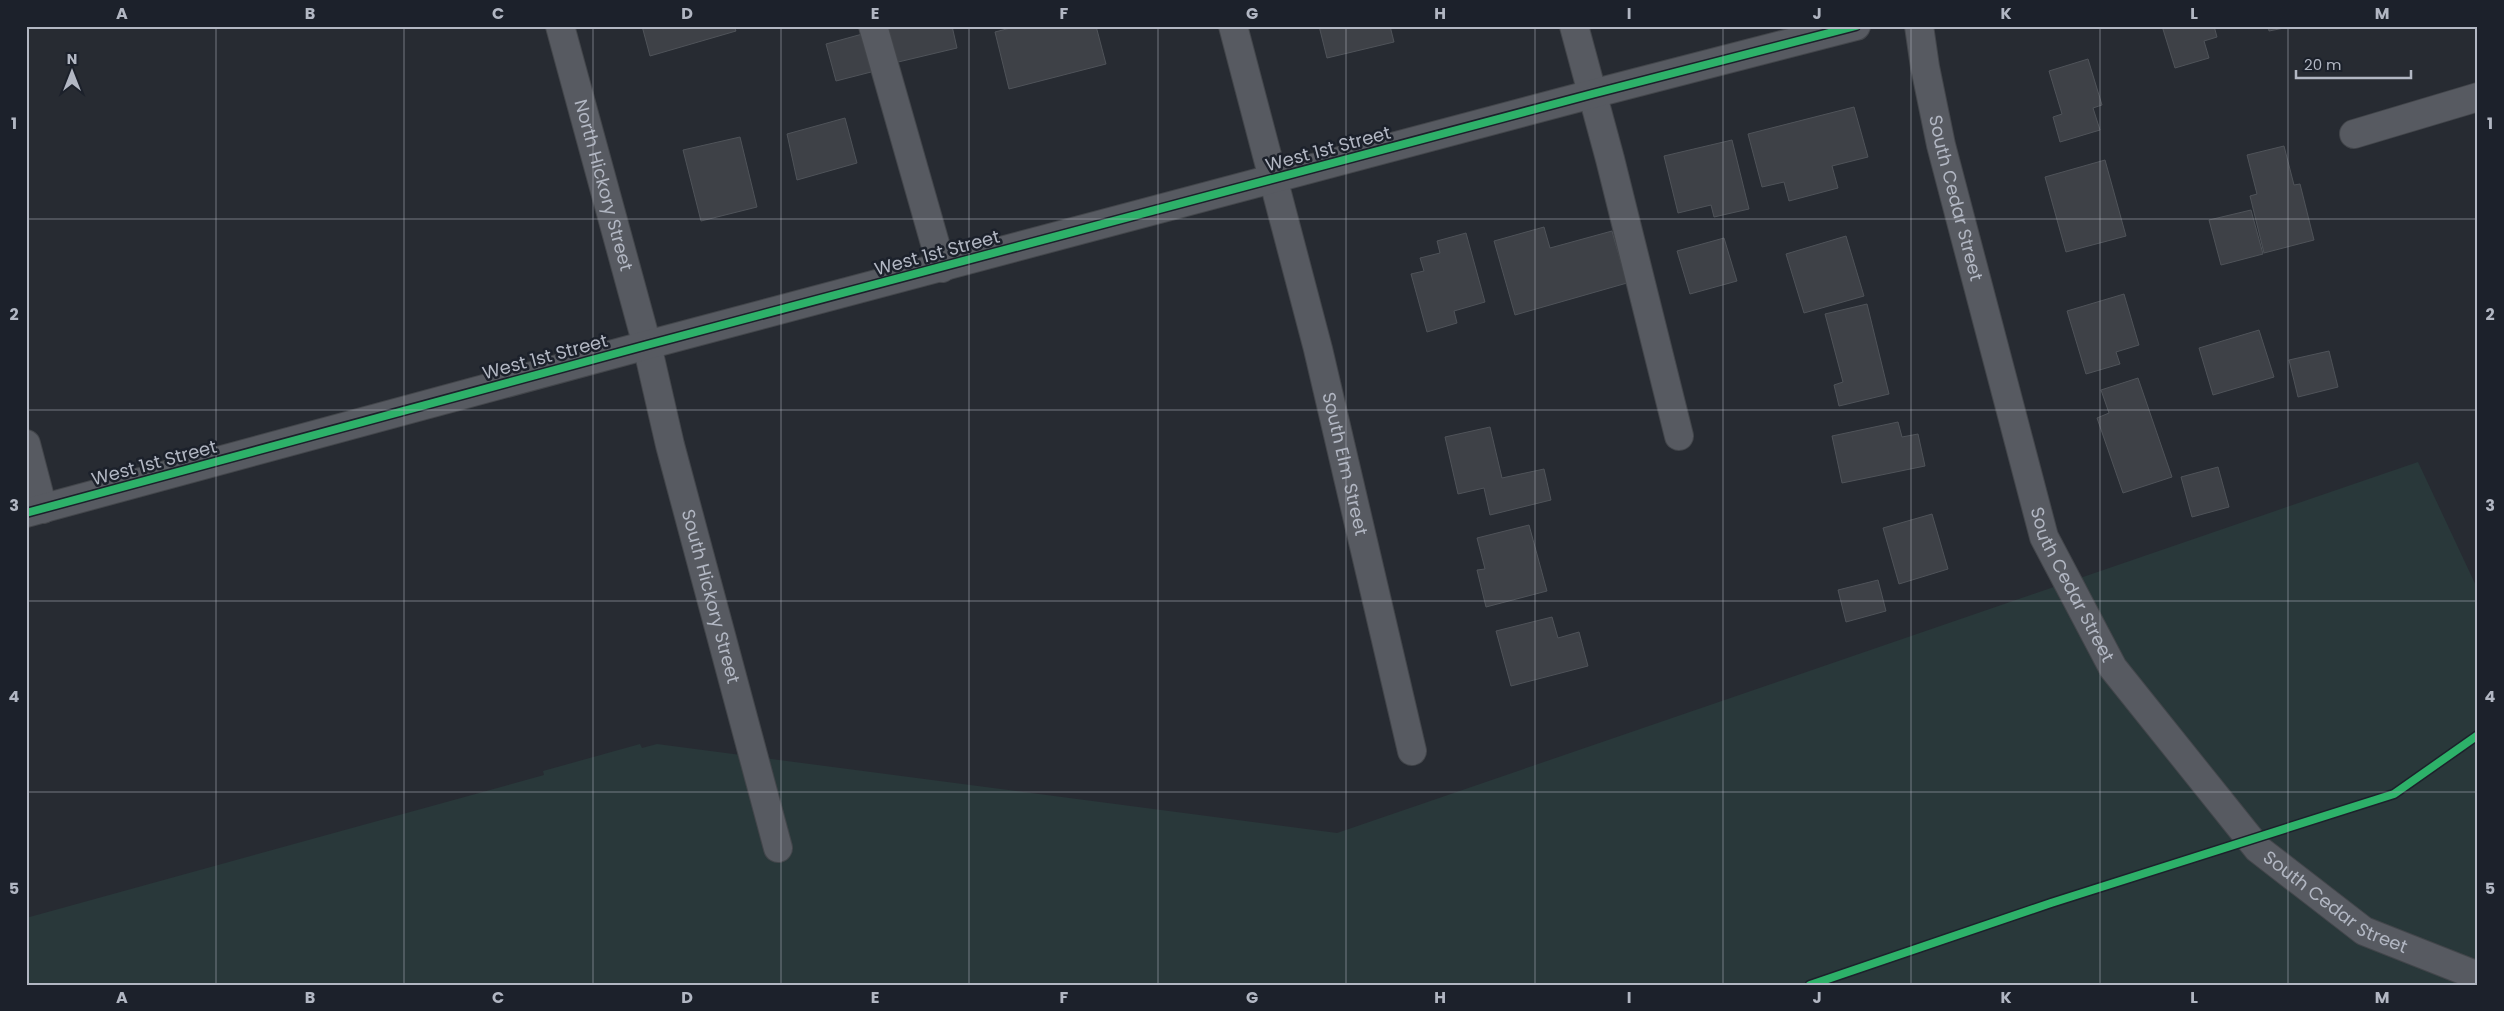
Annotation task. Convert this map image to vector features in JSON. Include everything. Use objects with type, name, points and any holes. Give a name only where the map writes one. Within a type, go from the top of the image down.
[{"type":"street","name":"North Hickory Street","points":[[560,26],[647,344]]},
{"type":"street","points":[[873,26],[942,268]]},
{"type":"street","name":"South Elm Street","points":[[1233,26],[1318,349],[1412,750]]},
{"type":"street","points":[[1574,26],[1679,436]]},
{"type":"street","name":"West 1st Street","points":[[35,511],[647,344],[942,268],[1274,178],[1856,26]]},
{"type":"street","name":"South Cedar Street","points":[[1919,26],[1925,67],[1941,145],[2044,537],[2113,668],[2258,849],[2364,931],[2478,976]]},
{"type":"street","points":[[2354,134],[2478,97]]},
{"type":"street","name":"South Hickory Street","points":[[647,344],[670,445],[778,848]]},
{"type":"street","points":[[26,444],[35,511]]},
{"type":"shaded area","points":[[2418,462],[2478,590],[2478,985],[26,985],[26,918],[544,775],[543,771],[640,744],[642,748],[657,744],[1337,833]]},
{"type":"building","points":[[642,26],[734,26],[736,31],[650,56]]},
{"type":"building","points":[[952,26],[957,48],[894,63],[886,27]]},
{"type":"building","points":[[1018,26],[1096,26],[1106,64],[1009,89],[995,32]]},
{"type":"building","points":[[1319,26],[1390,26],[1394,42],[1327,58]]},
{"type":"building","points":[[2162,26],[2214,26],[2217,37],[2204,41],[2209,58],[2175,68]]},
{"type":"building","points":[[2268,26],[2294,26],[2269,31]]},
{"type":"building","points":[[866,33],[875,71],[836,81],[826,44]]},
{"type":"building","points":[[2088,59],[2102,105],[2093,108],[2100,130],[2060,142],[2053,117],[2062,114],[2049,71]]},
{"type":"building","points":[[1854,107],[1868,157],[1832,166],[1838,188],[1789,201],[1784,182],[1762,187],[1748,134]]},
{"type":"building","points":[[845,118],[857,163],[797,180],[787,134]]},
{"type":"building","points":[[740,137],[757,207],[701,221],[683,150]]},
{"type":"building","points":[[1732,140],[1749,209],[1714,217],[1711,205],[1678,213],[1664,156]]},
{"type":"building","points":[[2284,146],[2294,185],[2300,184],[2314,240],[2264,253],[2250,196],[2257,194],[2247,155]]},
{"type":"building","points":[[2105,160],[2126,236],[2066,252],[2045,177]]},
{"type":"building","points":[[2251,210],[2263,254],[2221,265],[2209,220]]},
{"type":"building","points":[[1544,227],[1550,248],[1612,231],[1627,283],[1515,315],[1494,241]]},
{"type":"building","points":[[1466,233],[1485,302],[1454,311],[1457,323],[1427,332],[1411,274],[1424,271],[1420,258],[1440,253],[1437,241]]},
{"type":"building","points":[[1846,236],[1864,296],[1804,313],[1786,254]]},
{"type":"building","points":[[1724,238],[1737,281],[1690,294],[1677,251]]},
{"type":"building","points":[[2124,294],[2139,345],[2116,352],[2120,364],[2086,374],[2067,311]]},
{"type":"building","points":[[1867,304],[1889,394],[1839,406],[1834,385],[1843,382],[1825,314]]},
{"type":"building","points":[[2259,330],[2274,377],[2213,395],[2199,348]]},
{"type":"building","points":[[2329,351],[2338,387],[2298,397],[2289,360]]},
{"type":"building","points":[[2138,378],[2172,477],[2123,493],[2097,418],[2109,413],[2101,390]]},
{"type":"building","points":[[1898,422],[1902,437],[1918,434],[1925,466],[1842,483],[1832,436]]},
{"type":"building","points":[[1490,427],[1502,478],[1544,469],[1551,500],[1490,515],[1484,488],[1458,494],[1445,437]]},
{"type":"building","points":[[2218,467],[2229,507],[2192,517],[2181,477]]},
{"type":"building","points":[[1932,514],[1948,569],[1899,584],[1883,528]]},
{"type":"building","points":[[1529,525],[1547,591],[1486,607],[1477,570],[1485,569],[1477,538]]},
{"type":"building","points":[[1878,580],[1886,611],[1846,622],[1838,590]]},
{"type":"building","points":[[1552,617],[1558,638],[1579,632],[1588,666],[1511,686],[1496,631]]},
{"type":"cycle path","points":[[26,513],[647,345],[1592,94],[1856,26]]},
{"type":"cycle path","points":[[1810,985],[2051,903],[2394,794],[2478,735]]}]
